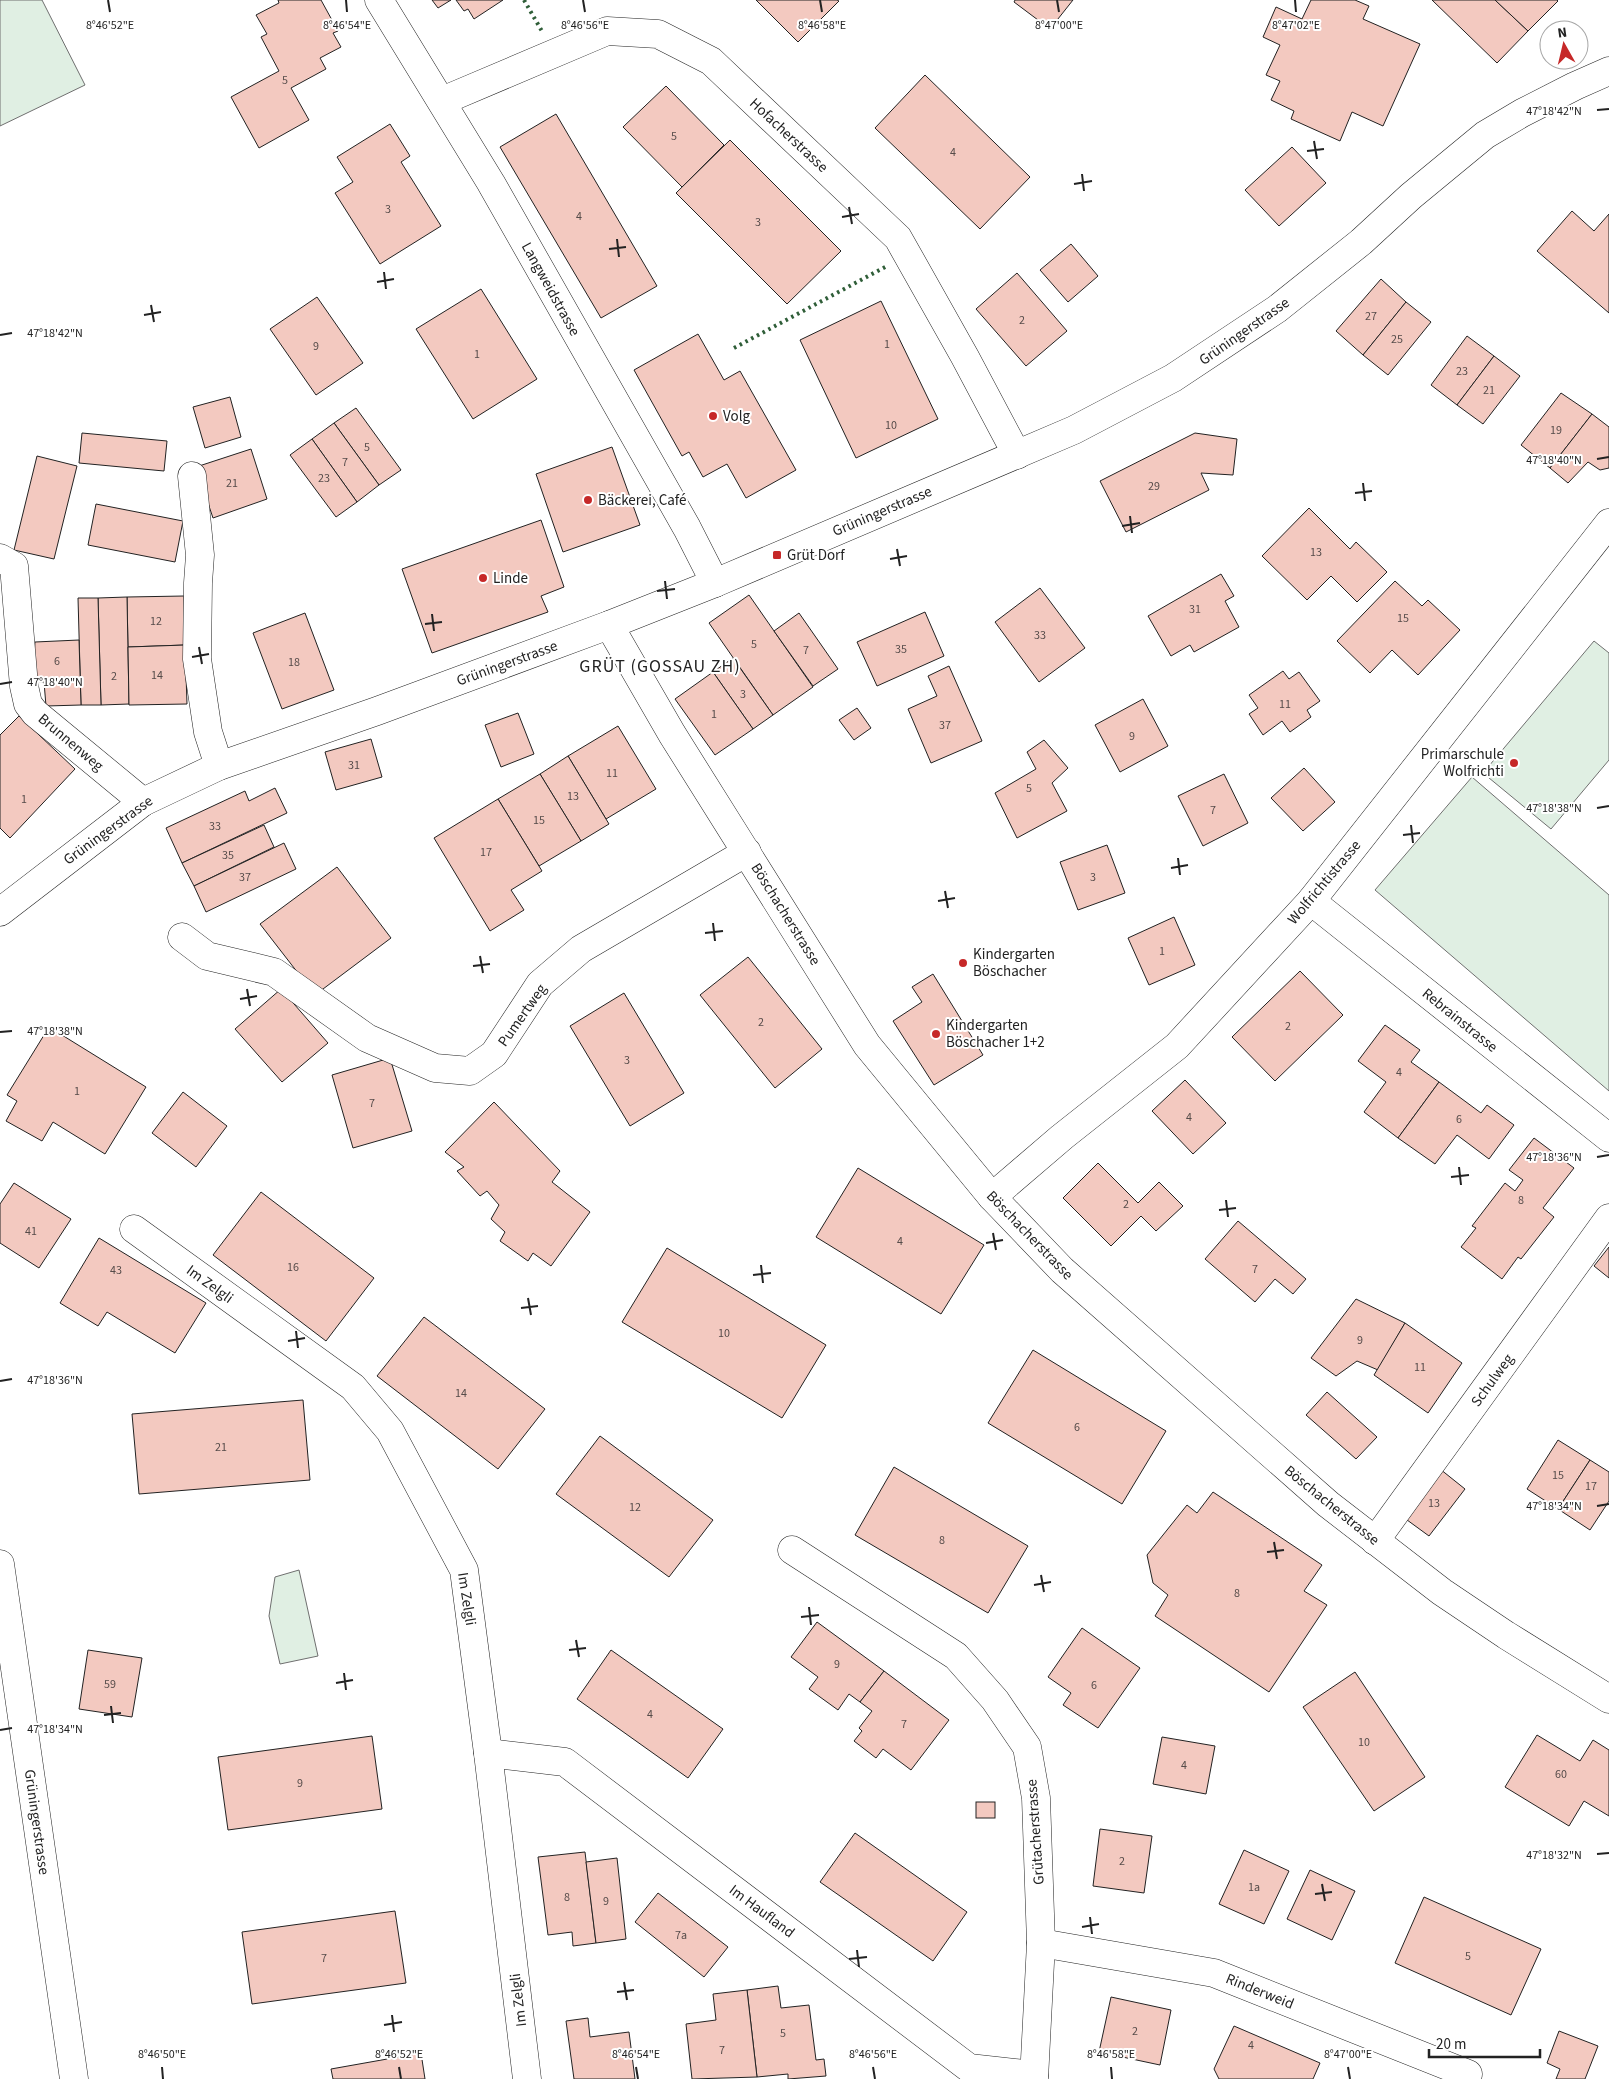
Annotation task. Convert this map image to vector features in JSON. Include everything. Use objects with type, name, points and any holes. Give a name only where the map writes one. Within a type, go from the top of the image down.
[{"type":"street","name":"Langweidstrasse","points":[[379,0],[442,101],[687,528],[715,583]]},
{"type":"street","name":"Hofacherstrasse","points":[[442,101],[607,31],[658,34],[711,61],[898,238],[965,357],[1016,455]]},
{"type":"street","name":"Grüningerstrasse","points":[[0,912],[142,802],[219,766],[378,711],[609,625],[715,583],[1074,430],[1173,378],[1285,303],[1361,242],[1411,196],[1485,135],[1522,112],[1609,71]]},
{"type":"street","points":[[192,476],[200,554],[197,658],[208,732],[219,766]]},
{"type":"street","name":"Wolfrichtistrasse","points":[[992,1197],[1062,1137],[1176,1046],[1312,900],[1609,523]]},
{"type":"street","name":"Brunnenweg","points":[[0,558],[14,566],[24,686],[28,704],[35,713],[142,802]]},
{"type":"street","name":"Böschacherstrasse","points":[[609,625],[672,734],[867,1045],[992,1197],[1062,1270],[1328,1504],[1458,1603],[1609,1699]]},
{"type":"street","name":"Pumertweg","points":[[182,937],[207,956],[274,972],[367,1038],[435,1068],[470,1071],[494,1054],[540,984],[581,949],[747,852]]},
{"type":"street","name":"Rebrainstrasse","points":[[1312,900],[1609,1138]]},
{"type":"street","name":"Schulweg","points":[[1375,1541],[1609,1218]]},
{"type":"street","name":"Im Zelgli","points":[[134,1229],[353,1387],[390,1431],[464,1570],[527,2079]]},
{"type":"street","name":"Grütacherstrasse","points":[[792,1550],[956,1656],[995,1700],[1027,1747],[1036,1798],[1041,1943],[1034,2077]]},
{"type":"street","name":"Grüningerstrasse","points":[[0,1564],[74,2079]]},
{"type":"street","name":"Im Haufland","points":[[488,1753],[565,1762],[969,2068],[1034,2077]]},
{"type":"street","name":"Rinderweid","points":[[1041,1943],[1214,1973],[1468,2074]]},
{"type":"green space","points":[[0,0],[42,0],[85,85],[0,126]]},
{"type":"green space","points":[[1594,641],[1609,653],[1609,760],[1551,829],[1483,773]]},
{"type":"green space","points":[[1472,777],[1609,895],[1609,1091],[1375,890]]},
{"type":"green space","points":[[299,1570],[318,1656],[280,1664],[269,1616],[275,1577]]},
{"type":"building","points":[[278,0],[321,0],[338,31],[333,33],[341,47],[320,58],[326,69],[291,88],[309,120],[259,148],[231,97],[279,71],[261,37],[267,34],[256,15],[279,3]]},
{"type":"building","points":[[432,0],[451,0],[438,8]]},
{"type":"building","points":[[456,0],[503,0],[474,19],[468,9],[464,11]]},
{"type":"building","points":[[756,0],[837,0],[839,1],[798,42]]},
{"type":"building","points":[[1015,0],[1073,0],[1050,29],[1014,2]]},
{"type":"building","points":[[1311,0],[1355,0],[1369,6],[1363,19],[1420,44],[1383,126],[1352,112],[1340,141],[1291,119],[1294,111],[1271,100],[1280,81],[1266,75],[1280,45],[1263,37],[1276,7],[1302,19]]},
{"type":"building","points":[[1432,0],[1495,0],[1528,31],[1497,63]]},
{"type":"building","points":[[1495,0],[1557,0],[1528,31]]},
{"type":"building","points":[[925,75],[1030,177],[980,229],[875,128]]},
{"type":"building","points":[[666,86],[724,145],[682,187],[623,127]]},
{"type":"building","points":[[556,114],[657,286],[601,318],[500,147]]},
{"type":"building","points":[[390,124],[410,156],[401,162],[441,226],[380,264],[335,193],[353,182],[337,157]]},
{"type":"building","points":[[730,140],[841,251],[787,304],[676,193]]},
{"type":"building","points":[[1292,147],[1326,183],[1279,226],[1245,190]]},
{"type":"building","points":[[1572,211],[1594,231],[1609,214],[1609,313],[1537,251]]},
{"type":"building","points":[[1071,244],[1098,276],[1068,302],[1040,270]]},
{"type":"building","points":[[1017,273],[1067,331],[1026,366],[976,309]]},
{"type":"building","points":[[1381,279],[1406,302],[1363,355],[1336,331]]},
{"type":"building","points":[[481,289],[537,379],[473,419],[416,329]]},
{"type":"building","points":[[317,297],[363,363],[316,395],[270,329]]},
{"type":"building","points":[[881,301],[938,419],[856,458],[800,340]]},
{"type":"building","points":[[1406,302],[1431,322],[1388,375],[1363,355]]},
{"type":"building","name":"Volg","points":[[698,334],[724,380],[740,371],[796,470],[746,498],[727,464],[703,477],[689,452],[682,456],[634,370]]},
{"type":"building","points":[[1467,336],[1494,356],[1457,405],[1431,385]]},
{"type":"building","points":[[1494,356],[1520,376],[1483,424],[1457,405]]},
{"type":"building","points":[[1561,393],[1592,414],[1550,468],[1521,445]]},
{"type":"building","points":[[230,397],[241,437],[205,448],[193,407]]},
{"type":"building","points":[[356,408],[401,470],[379,485],[334,423]]},
{"type":"building","points":[[1592,414],[1609,427],[1609,468],[1600,470],[1588,462],[1568,483],[1550,468]]},
{"type":"building","points":[[334,423],[379,485],[357,502],[312,439]]},
{"type":"building","points":[[82,433],[167,441],[164,471],[79,463]]},
{"type":"building","points":[[1195,433],[1237,439],[1233,475],[1201,473],[1209,490],[1126,532],[1100,481]]},
{"type":"building","points":[[312,439],[357,502],[336,517],[290,455]]},
{"type":"building","name":"Bäckerei, Café","points":[[612,447],[640,525],[563,552],[536,474]]},
{"type":"building","points":[[251,449],[267,499],[213,518],[196,467]]},
{"type":"building","points":[[37,456],[77,466],[54,559],[14,550]]},
{"type":"building","points":[[96,504],[183,521],[175,562],[88,545]]},
{"type":"building","points":[[1309,508],[1350,549],[1356,542],[1387,572],[1357,602],[1331,576],[1307,600],[1262,556]]},
{"type":"building","name":"Linde","points":[[541,520],[564,587],[541,596],[548,612],[432,653],[402,569]]},
{"type":"building","points":[[1221,574],[1234,596],[1225,601],[1239,627],[1194,652],[1190,645],[1171,656],[1148,616]]},
{"type":"building","points":[[1395,581],[1422,606],[1428,600],[1460,630],[1418,675],[1392,650],[1370,673],[1337,641]]},
{"type":"building","points":[[1040,588],[1085,648],[1039,682],[995,622]]},
{"type":"building","points":[[749,595],[813,687],[773,715],[709,623]]},
{"type":"building","points":[[184,596],[185,645],[128,647],[127,597]]},
{"type":"building","points":[[127,597],[129,704],[101,705],[98,598]]},
{"type":"building","points":[[78,598],[98,598],[101,705],[81,705]]},
{"type":"building","points":[[925,612],[944,656],[877,686],[857,642]]},
{"type":"building","points":[[305,613],[334,690],[282,709],[253,633]]},
{"type":"building","points":[[799,613],[838,669],[813,686],[774,631]]},
{"type":"building","points":[[79,640],[81,705],[46,706],[44,682],[32,681],[35,642]]},
{"type":"building","points":[[185,645],[187,704],[129,705],[128,647]]},
{"type":"building","points":[[733,658],[773,715],[753,729],[713,672]]},
{"type":"building","points":[[949,666],[982,741],[931,763],[908,709],[937,696],[928,676]]},
{"type":"building","points":[[1283,671],[1289,679],[1299,672],[1320,701],[1307,710],[1311,717],[1290,732],[1282,721],[1263,735],[1249,714],[1258,708],[1249,695]]},
{"type":"building","points":[[713,672],[753,729],[715,755],[675,699]]},
{"type":"building","points":[[1143,699],[1168,746],[1120,772],[1095,725]]},
{"type":"building","points":[[857,708],[871,728],[854,740],[839,720]]},
{"type":"building","points":[[518,713],[534,754],[501,767],[485,725]]},
{"type":"building","points":[[19,716],[75,769],[10,838],[0,828],[0,735]]},
{"type":"building","points":[[618,726],[656,789],[606,819],[568,756]]},
{"type":"building","points":[[371,739],[382,777],[336,790],[325,752]]},
{"type":"building","points":[[1044,740],[1068,768],[1052,783],[1067,811],[1017,838],[995,793],[1036,769],[1027,752]]},
{"type":"building","points":[[568,756],[609,824],[581,841],[540,774]]},
{"type":"building","points":[[1304,768],[1335,802],[1303,831],[1271,798]]},
{"type":"building","points":[[540,774],[581,841],[539,866],[498,799]]},
{"type":"building","points":[[1224,774],[1248,823],[1203,846],[1178,796]]},
{"type":"building","points":[[275,788],[287,813],[182,863],[166,828],[245,791],[249,801]]},
{"type":"building","points":[[498,799],[542,871],[511,890],[524,910],[490,931],[434,838]]},
{"type":"building","points":[[264,825],[274,847],[194,886],[182,863]]},
{"type":"building","points":[[284,843],[296,869],[206,912],[194,886]]},
{"type":"building","points":[[1107,845],[1125,893],[1078,910],[1060,862]]},
{"type":"building","points":[[337,867],[391,938],[315,995],[260,924]]},
{"type":"building","points":[[1174,917],[1195,965],[1149,985],[1128,938]]},
{"type":"building","points":[[748,957],[822,1049],[775,1088],[700,995]]},
{"type":"building","points":[[1300,971],[1343,1015],[1275,1081],[1232,1037]]},
{"type":"building","name":"Kindergarten Böschacher 1+2","points":[[933,974],[983,1055],[934,1085],[893,1021],[922,1002],[912,987]]},
{"type":"building","points":[[281,989],[328,1043],[282,1082],[235,1029]]},
{"type":"building","points":[[624,993],[684,1093],[630,1126],[570,1026]]},
{"type":"building","points":[[1385,1025],[1420,1050],[1411,1062],[1439,1082],[1398,1138],[1364,1112],[1386,1082],[1358,1061]]},
{"type":"building","points":[[49,1027],[146,1087],[105,1154],[53,1122],[42,1141],[6,1121],[17,1101],[7,1095]]},
{"type":"building","points":[[390,1058],[412,1131],[353,1148],[332,1075]]},
{"type":"building","points":[[1185,1080],[1226,1123],[1193,1154],[1152,1111]]},
{"type":"building","points":[[1439,1082],[1481,1113],[1487,1105],[1514,1125],[1489,1159],[1457,1135],[1435,1164],[1398,1138]]},
{"type":"building","points":[[183,1092],[227,1126],[196,1167],[152,1133]]},
{"type":"building","points":[[494,1102],[560,1171],[552,1182],[590,1212],[551,1266],[533,1253],[528,1261],[500,1241],[505,1232],[491,1219],[499,1205],[487,1191],[480,1196],[457,1171],[464,1167],[445,1152]]},
{"type":"building","points":[[1534,1138],[1574,1168],[1543,1208],[1554,1217],[1521,1259],[1518,1257],[1502,1279],[1461,1247],[1476,1228],[1472,1226],[1505,1183],[1515,1191],[1523,1180],[1509,1170]]},
{"type":"building","points":[[1098,1163],[1138,1203],[1159,1182],[1183,1206],[1156,1231],[1141,1216],[1111,1246],[1063,1198]]},
{"type":"building","points":[[858,1168],[984,1245],[941,1314],[816,1237]]},
{"type":"building","points":[[14,1183],[71,1219],[39,1268],[0,1243],[0,1204]]},
{"type":"building","points":[[261,1192],[374,1278],[326,1341],[213,1255]]},
{"type":"building","points":[[1238,1221],[1306,1279],[1293,1294],[1275,1279],[1255,1302],[1205,1259]]},
{"type":"building","points":[[99,1238],[206,1303],[175,1353],[107,1312],[98,1326],[60,1303]]},
{"type":"building","points":[[1609,1247],[1609,1278],[1594,1266]]},
{"type":"building","points":[[667,1248],[826,1345],[782,1418],[622,1322]]},
{"type":"building","points":[[1356,1299],[1405,1323],[1378,1370],[1357,1361],[1336,1376],[1311,1358]]},
{"type":"building","points":[[424,1317],[545,1409],[498,1469],[377,1376]]},
{"type":"building","points":[[1405,1323],[1462,1363],[1428,1413],[1374,1375]]},
{"type":"building","points":[[1033,1350],[1166,1431],[1122,1504],[988,1423]]},
{"type":"building","points":[[1327,1392],[1377,1437],[1356,1459],[1306,1415]]},
{"type":"building","points":[[303,1400],[310,1480],[139,1494],[132,1414]]},
{"type":"building","points":[[600,1436],[713,1520],[669,1577],[556,1494]]},
{"type":"building","points":[[1558,1440],[1590,1460],[1558,1509],[1527,1489]]},
{"type":"building","points":[[1590,1460],[1609,1472],[1609,1501],[1590,1530],[1558,1509]]},
{"type":"building","points":[[894,1467],[1028,1546],[988,1613],[855,1535]]},
{"type":"building","points":[[1440,1469],[1465,1489],[1429,1536],[1403,1517]]},
{"type":"building","points":[[1213,1492],[1322,1565],[1304,1591],[1327,1605],[1269,1692],[1155,1616],[1168,1595],[1153,1583],[1147,1555],[1187,1505],[1197,1513]]},
{"type":"building","points":[[817,1622],[884,1671],[860,1702],[849,1694],[838,1710],[809,1689],[818,1677],[791,1657]]},
{"type":"building","points":[[1082,1628],[1140,1668],[1098,1728],[1063,1705],[1071,1693],[1048,1677]]},
{"type":"building","points":[[88,1650],[142,1658],[132,1717],[79,1709]]},
{"type":"building","points":[[611,1650],[723,1729],[688,1778],[577,1699]]},
{"type":"building","points":[[884,1671],[949,1720],[911,1770],[883,1749],[876,1758],[854,1741],[862,1731],[859,1728],[872,1711],[860,1702]]},
{"type":"building","points":[[1355,1672],[1425,1777],[1374,1811],[1303,1707]]},
{"type":"building","points":[[1537,1735],[1580,1761],[1593,1740],[1609,1750],[1609,1816],[1584,1801],[1569,1826],[1505,1787]]},
{"type":"building","points":[[372,1736],[382,1809],[228,1830],[218,1757]]},
{"type":"building","points":[[1162,1737],[1215,1746],[1206,1794],[1153,1784]]},
{"type":"building","points":[[976,1802],[995,1802],[995,1818],[976,1818]]},
{"type":"building","points":[[1100,1829],[1152,1836],[1144,1893],[1093,1886]]},
{"type":"building","points":[[855,1833],[967,1912],[933,1961],[820,1882]]},
{"type":"building","points":[[1244,1850],[1289,1871],[1264,1924],[1219,1904]]},
{"type":"building","points":[[585,1852],[596,1943],[573,1946],[572,1932],[548,1935],[538,1857]]},
{"type":"building","points":[[617,1858],[626,1939],[596,1943],[586,1862]]},
{"type":"building","points":[[1310,1870],[1355,1891],[1332,1940],[1287,1919]]},
{"type":"building","points":[[658,1893],[728,1947],[704,1977],[635,1922]]},
{"type":"building","points":[[1424,1897],[1541,1949],[1511,2015],[1395,1963]]},
{"type":"building","points":[[395,1911],[406,1983],[252,2004],[242,1932]]},
{"type":"building","points":[[778,1986],[781,2008],[809,2005],[816,2060],[824,2059],[826,2076],[788,2079],[788,2074],[757,2077],[747,1990]]},
{"type":"building","points":[[747,1990],[757,2077],[692,2079],[686,2024],[716,2020],[713,1994]]},
{"type":"building","points":[[1111,1997],[1171,2010],[1160,2065],[1099,2052]]},
{"type":"building","points":[[588,2018],[590,2037],[629,2032],[635,2079],[574,2079],[566,2021]]},
{"type":"building","points":[[1234,2026],[1320,2063],[1313,2079],[1219,2079],[1214,2069]]},
{"type":"building","points":[[1559,2031],[1598,2046],[1585,2079],[1556,2079],[1560,2069],[1547,2063]]},
{"type":"building","points":[[421,2053],[425,2079],[333,2079],[331,2069]]},
{"type":"hedge","points":[[524,0],[543,33]]},
{"type":"hedge","points":[[734,348],[887,266]]},
{"type":"place","name":"Volg","points":[[713,416]]},
{"type":"place","name":"Bäckerei, Café","points":[[588,500]]},
{"type":"place","name":"Grüt Dorf","points":[[777,555]]},
{"type":"place","name":"Linde","points":[[483,578]]},
{"type":"place","name":"Primarschule Wolfrichti","points":[[1514,763]]},
{"type":"place","name":"Kindergarten Böschacher","points":[[963,963]]},
{"type":"place","name":"Kindergarten Böschacher 1+2","points":[[936,1034]]},
{"type":"district","name":"GRÜT (GOSSAU ZH)","points":[[660,666]]}]
